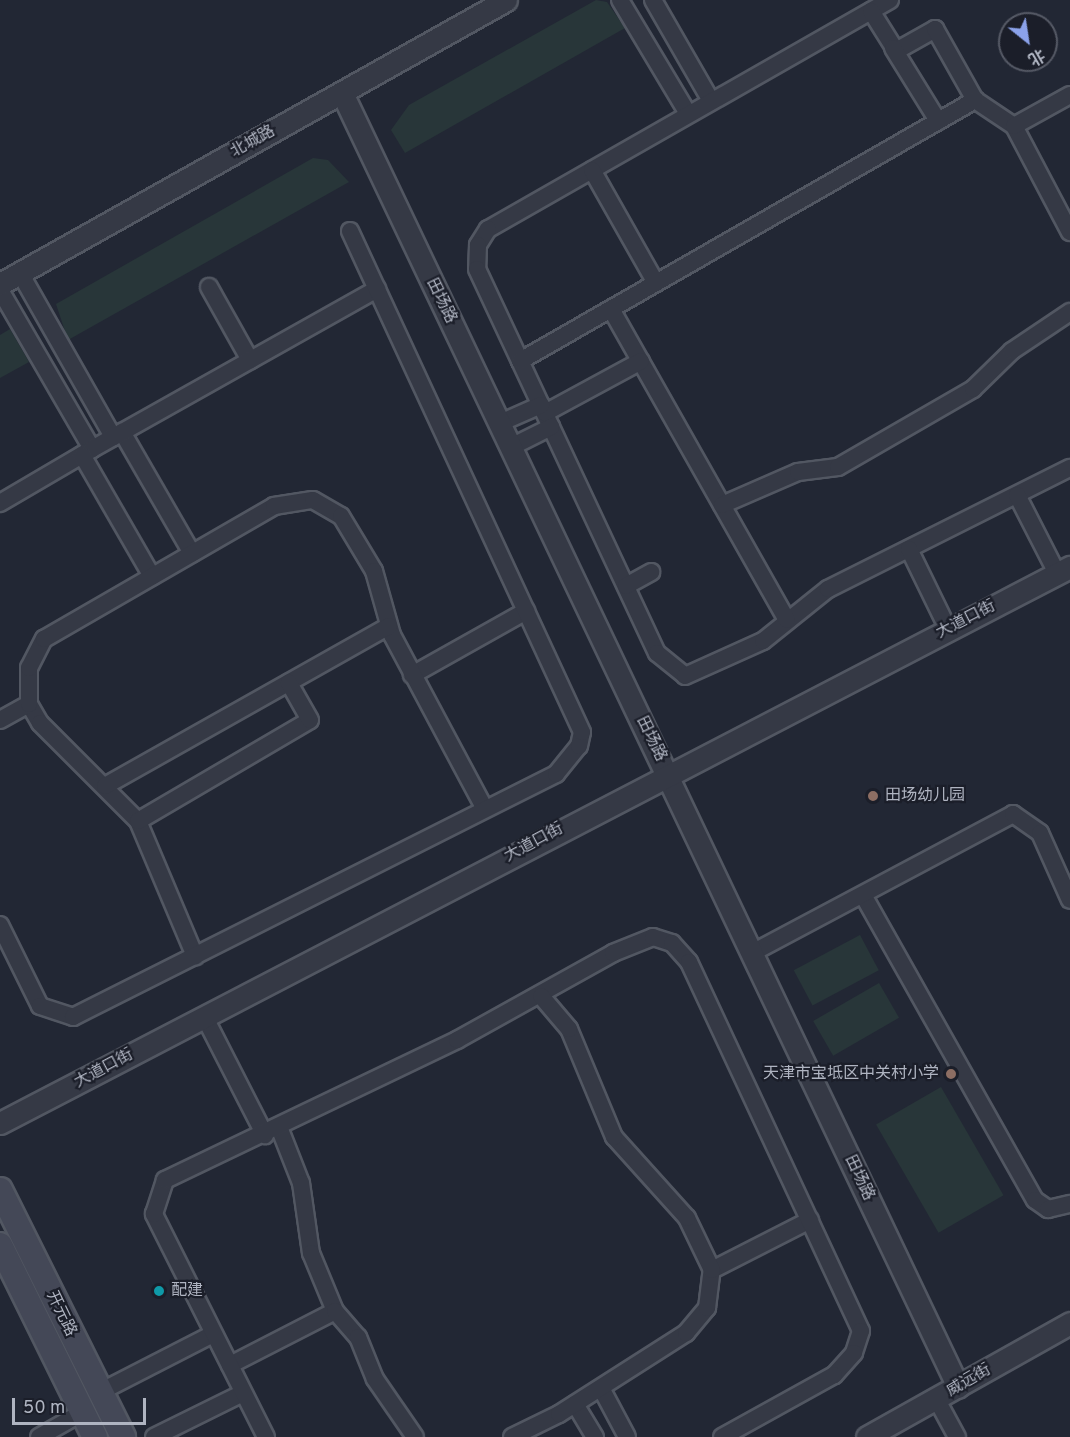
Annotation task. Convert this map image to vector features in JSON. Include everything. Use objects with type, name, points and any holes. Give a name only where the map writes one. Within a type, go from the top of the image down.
[{"type":"main road","name":"开元路","points":[[0,1191],[123,1437]]},
{"type":"main road","name":"开元路","points":[[0,1245],[95,1437]]},
{"type":"street","name":"北城路","points":[[0,284],[506,0]]},
{"type":"street","points":[[620,0],[687,112]]},
{"type":"street","points":[[653,0],[710,99]]},
{"type":"street","points":[[890,0],[687,112],[592,170],[488,229],[478,245],[477,269],[657,652],[685,676],[763,641],[828,589],[1070,468]]},
{"type":"street","points":[[871,11],[938,121]]},
{"type":"street","points":[[893,48],[896,51],[935,29],[975,100],[1014,126],[1070,232]]},
{"type":"street","name":"田场路","points":[[342,93],[958,1387]]},
{"type":"street","points":[[1014,126],[1070,95]]},
{"type":"street","points":[[520,361],[975,100]]},
{"type":"street","points":[[592,170],[656,283]]},
{"type":"street","points":[[0,925],[40,1006],[73,1017],[556,774],[579,746],[582,732],[350,231]]},
{"type":"street","points":[[20,273],[192,553]]},
{"type":"street","points":[[209,287],[250,360]]},
{"type":"street","points":[[0,503],[117,434],[377,289]]},
{"type":"street","points":[[0,290],[152,576]]},
{"type":"street","points":[[611,309],[787,620]]},
{"type":"street","points":[[722,505],[798,472],[838,466],[973,389],[1012,351],[1070,312]]},
{"type":"street","points":[[511,447],[546,415],[641,361]]},
{"type":"street","points":[[500,423],[546,415]]},
{"type":"street","points":[[1017,495],[1064,570]]},
{"type":"street","points":[[195,956],[138,821],[40,723],[29,704],[29,668],[44,639],[274,506],[313,500],[340,516],[374,571],[389,626],[412,675],[485,810]]},
{"type":"street","points":[[909,549],[948,629]]},
{"type":"street","name":"大道口街","points":[[0,1123],[667,773],[1064,570]]},
{"type":"street","points":[[626,586],[651,572]]},
{"type":"street","points":[[412,675],[526,611]]},
{"type":"street","points":[[105,786],[389,626]]},
{"type":"street","points":[[138,821],[310,720],[289,682]]},
{"type":"street","points":[[0,720],[29,704]]},
{"type":"street","points":[[752,953],[863,896],[1013,814],[1040,833],[1070,900]]},
{"type":"street","points":[[863,896],[1035,1200],[1048,1209],[1070,1204]]},
{"type":"street","points":[[266,1437],[153,1214],[156,1196],[165,1180],[272,1131],[541,996],[613,952],[653,937],[672,943],[689,962],[861,1331],[855,1353],[834,1375],[722,1437]]},
{"type":"street","points":[[512,1437],[575,1404],[686,1333],[707,1308],[712,1270],[687,1218],[614,1137],[569,1029],[541,996]]},
{"type":"street","points":[[204,1016],[301,1183],[311,1253],[335,1311],[358,1337],[375,1379],[415,1437]]},
{"type":"street","points":[[712,1270],[810,1220]]},
{"type":"street","points":[[230,1365],[335,1311]]},
{"type":"street","name":"威远街","points":[[867,1437],[937,1400],[1070,1323]]},
{"type":"street","points":[[100,1392],[213,1334]]},
{"type":"street","points":[[601,1388],[627,1437]]},
{"type":"street","points":[[153,1437],[243,1393]]},
{"type":"street","points":[[937,1400],[957,1437]]},
{"type":"street","points":[[575,1404],[595,1437]]},
{"type":"street","points":[[39,1437],[83,1412]]},
{"type":"shaded area","points":[[596,0],[607,2],[625,28],[405,153],[391,130],[409,105]]},
{"type":"shaded area","points":[[313,158],[328,160],[349,182],[68,340],[56,304]]},
{"type":"shaded area","points":[[10,329],[29,362],[0,378],[0,335]]},
{"type":"shaded area","points":[[860,935],[879,970],[813,1006],[794,970]]},
{"type":"shaded area","points":[[879,983],[899,1018],[833,1056],[813,1021]]},
{"type":"shaded area","points":[[941,1087],[1004,1195],[939,1233],[876,1124]]},
{"type":"place","name":"田场幼儿园","points":[[873,796]]},
{"type":"place","name":"天津市宝坻区中关村小学","points":[[951,1074]]},
{"type":"place","name":"配建","points":[[159,1291]]}]
